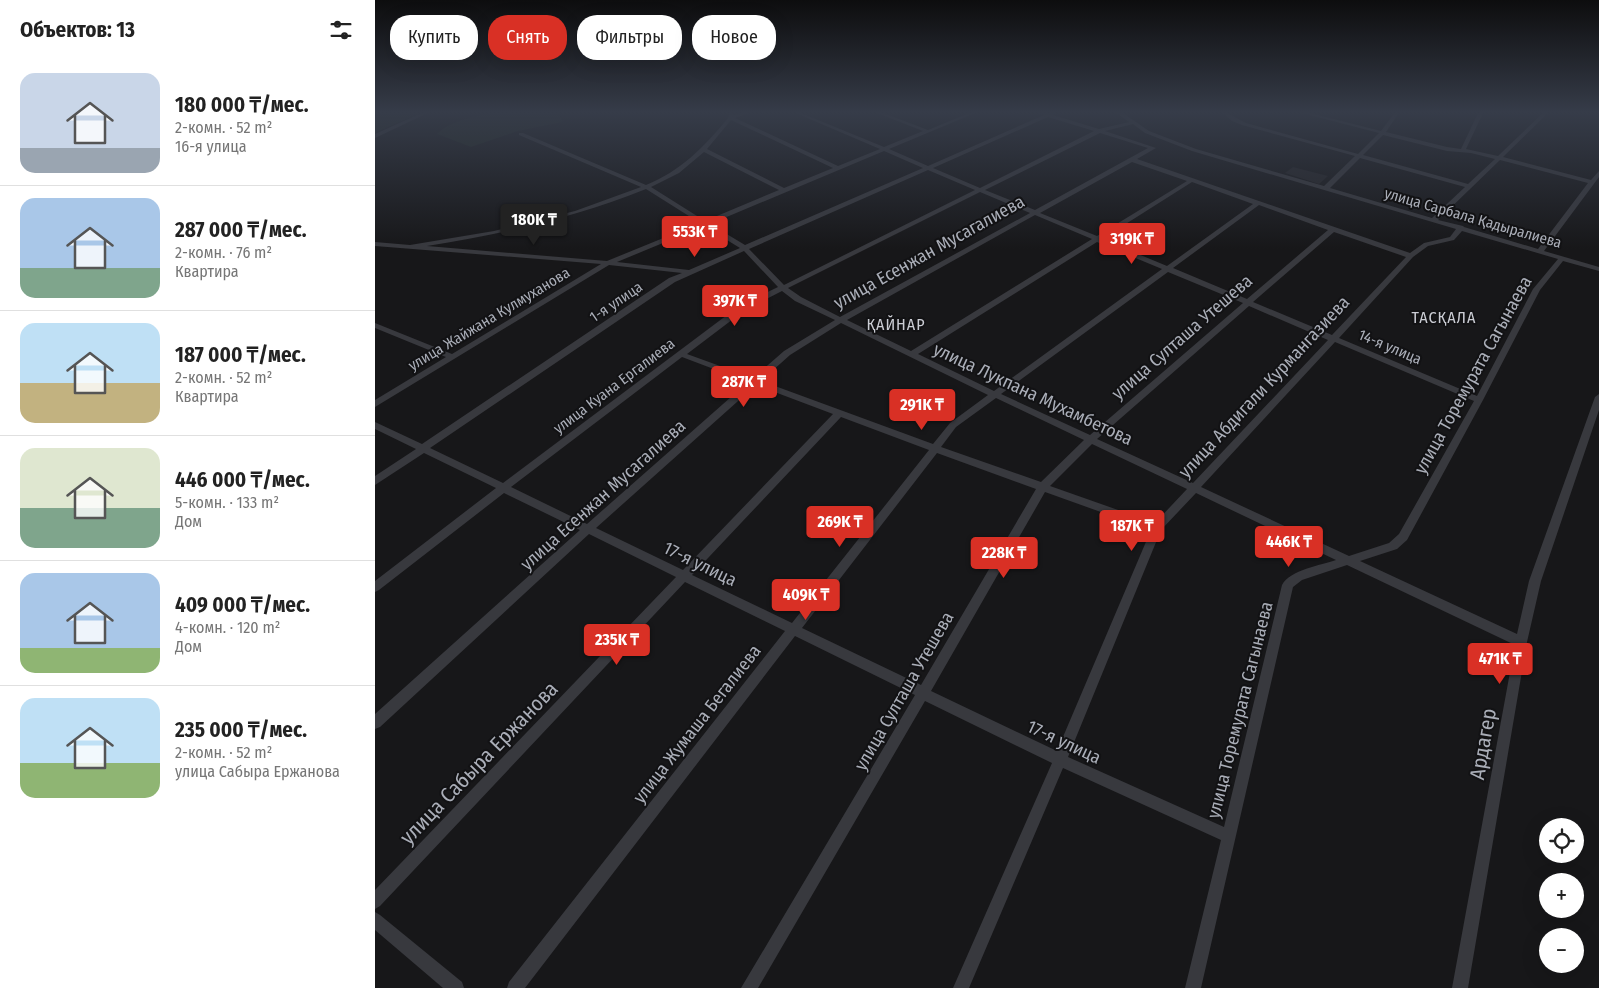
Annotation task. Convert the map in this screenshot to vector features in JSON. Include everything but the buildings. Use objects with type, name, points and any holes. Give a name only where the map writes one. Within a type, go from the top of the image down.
[{"type":"street","name":"улица Лукпана Мухамбетова","points":[[575,157],[646,187],[745,248],[783,287],[798,299],[994,394],[1521,642]]},
{"type":"street","points":[[409,247],[497,233],[553,220],[609,202],[646,187],[682,169],[695,157]]},
{"type":"street","points":[[717,157],[783,190]]},
{"type":"street","points":[[814,157],[837,168]]},
{"type":"street","name":"улица Жайжана Кулмуханова","points":[[375,404],[608,263],[864,157]]},
{"type":"street","name":"14-я улица","points":[[903,157],[1479,400]]},
{"type":"street","name":"1-я улица","points":[[375,481],[672,280],[953,157]]},
{"type":"street","name":"улица Куана Ергалиева","points":[[375,587],[679,354],[742,308],[1046,157]]},
{"type":"street","name":"улица Есенжан Мусагалиева","points":[[375,723],[588,529],[787,353],[840,320],[1034,212],[1138,157]]},
{"type":"street","name":"улица Сарбала Қадыралиева","points":[[1219,157],[1599,269]]},
{"type":"street","points":[[1326,188],[1358,157]]},
{"type":"street","points":[[1363,157],[1469,186]]},
{"type":"street","points":[[1496,157],[1592,182]]},
{"type":"street","points":[[1435,220],[1500,158]]},
{"type":"street","points":[[1133,160],[1411,256]]},
{"type":"street","points":[[1540,251],[1599,173]]},
{"type":"street","points":[[912,354],[1191,180]]},
{"type":"street","name":"улица Жумаша Бегалиева","points":[[515,988],[953,425],[1258,203]]},
{"type":"street","name":"улица Абдигали Курмангазиева","points":[[961,988],[1060,760],[1157,528],[1411,256],[1426,244],[1452,239],[1461,228]]},
{"type":"street","name":"улица Султаша Утешева","points":[[749,988],[1043,486],[1091,439],[1333,229]]},
{"type":"street","points":[[375,244],[608,263],[691,272]]},
{"type":"street","points":[[375,251],[387,245]]},
{"type":"street","name":"улица Торемурата Сагынаева","points":[[1193,988],[1288,585],[1298,577],[1350,562],[1393,546],[1403,537],[1479,400],[1537,289],[1562,258]]},
{"type":"street","points":[[375,325],[452,357]]},
{"type":"street","points":[[679,354],[1157,528]]},
{"type":"street","name":"Ардагер","points":[[1460,988],[1521,642],[1535,581],[1599,397]]},
{"type":"street","name":"улица Сабыра Ержанова","points":[[375,901],[839,413]]},
{"type":"street","name":"17-я улица","points":[[375,425],[1060,760],[1228,836]]},
{"type":"street","points":[[375,920],[456,988]]},
{"type":"shaded area","points":[[1293,167],[1328,176],[1319,184],[1285,173]]},
{"type":"district","name":"ТАСҚАЛА","points":[[1444,317]]},
{"type":"district","name":"ҚАЙНАР","points":[[896,324]]}]
